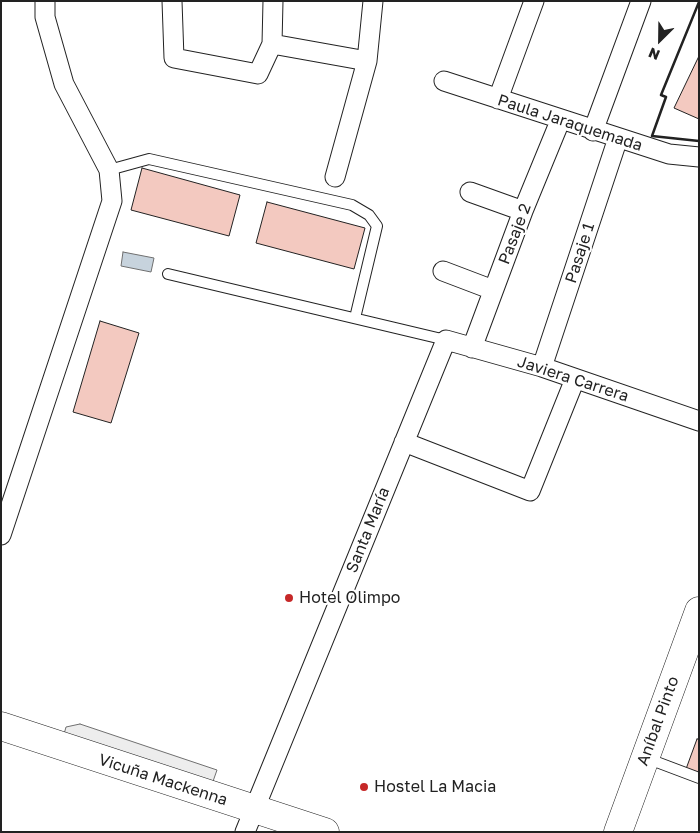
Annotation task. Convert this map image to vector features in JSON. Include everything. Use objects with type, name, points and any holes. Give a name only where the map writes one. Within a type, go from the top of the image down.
[{"type":"street","points":[[1,535],[112,201],[108,170],[64,84],[45,17],[45,1]]},
{"type":"street","points":[[172,1],[174,58],[258,74],[272,44],[273,1]]},
{"type":"street","points":[[335,177],[367,61],[373,1]]},
{"type":"street","points":[[498,99],[534,1]]},
{"type":"street","points":[[593,131],[641,1]]},
{"type":"street","points":[[272,44],[367,61]]},
{"type":"street","name":"Paula Jaraquemada","points":[[444,81],[593,131],[670,154],[699,157]]},
{"type":"street","name":"Pasaje 2","points":[[472,348],[523,211],[560,120]]},
{"type":"street","name":"Pasaje 1","points":[[542,367],[618,138]]},
{"type":"street","points":[[470,192],[523,211]]},
{"type":"street","points":[[443,271],[493,290]]},
{"type":"street","name":"Javiera Carrera","points":[[446,340],[542,367],[699,421]]},
{"type":"street","name":"Santa María","points":[[249,820],[446,340]]},
{"type":"street","points":[[404,442],[530,491],[575,379]]},
{"type":"street","name":"Aníbal Pinto","points":[[618,832],[699,611]]},
{"type":"street","name":"Vicuña Mackenna","points":[[1,726],[249,820],[325,832]]},
{"type":"lane","points":[[108,170],[149,160],[352,205],[368,215],[377,226],[355,318]]},
{"type":"lane","points":[[168,274],[446,340]]},
{"type":"lane","points":[[645,758],[699,778]]},
{"type":"shaded area","points":[[123,252],[154,258],[151,272],[121,266]]},
{"type":"shaded area","points":[[80,724],[217,770],[211,787],[63,738],[66,727]]},
{"type":"building","points":[[699,56],[699,119],[674,108]]},
{"type":"building","points":[[142,168],[240,195],[229,236],[131,210]]},
{"type":"building","points":[[267,202],[365,228],[354,269],[256,243]]},
{"type":"building","points":[[100,321],[139,333],[111,423],[73,412]]},
{"type":"building","points":[[697,739],[699,739],[699,774],[686,769]]},
{"type":"wall","points":[[699,2],[661,95],[666,97],[652,136],[699,141]]},
{"type":"place","name":"Hotel Olimpo","points":[[289,598]]},
{"type":"place","name":"Hostel La Macia","points":[[364,787]]}]
